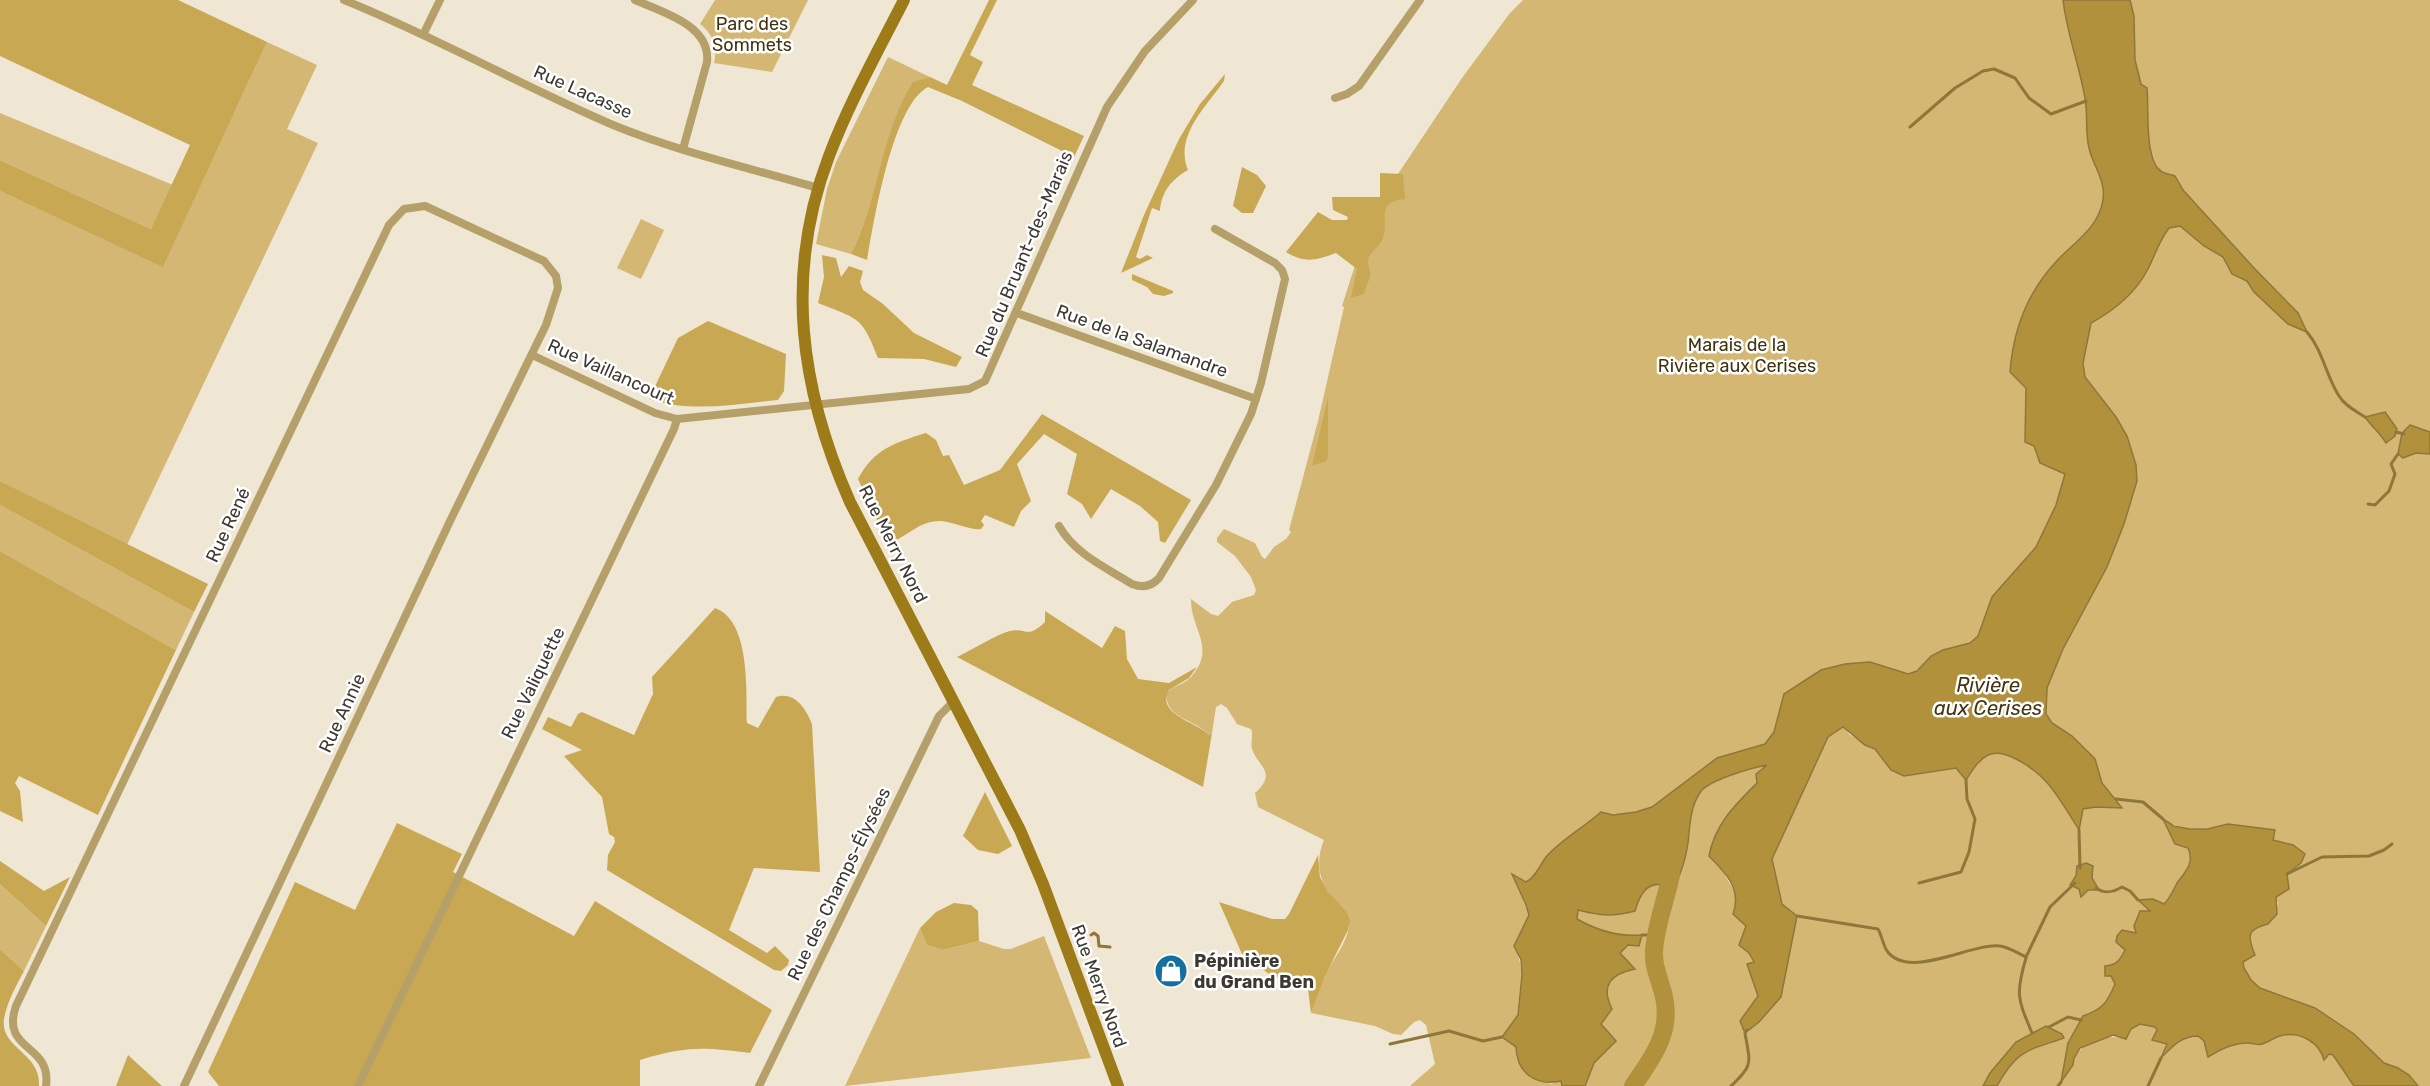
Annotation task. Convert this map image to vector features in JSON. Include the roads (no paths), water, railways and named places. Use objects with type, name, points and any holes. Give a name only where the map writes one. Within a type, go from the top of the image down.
[{"type":"main road","name":"Rue Merry Nord","points":[[904,0],[841,127],[818,188],[807,237],[802,286],[804,346],[815,405],[830,454],[850,502],[1001,791],[1032,858],[1118,1086]]},
{"type":"street","name":"Rue Lacasse","points":[[344,0],[613,124],[683,148],[818,188]]},
{"type":"street","points":[[423,35],[440,0]]},
{"type":"street","points":[[635,0],[648,3],[694,29],[704,40],[707,62],[683,148]]},
{"type":"street","name":"Rue du Bruant-des-Marais","points":[[815,405],[975,388],[989,376],[1107,107],[1145,51],[1193,0]]},
{"type":"street","points":[[1335,98],[1359,86],[1420,0]]},
{"type":"street","name":"Rue René","points":[[46,1086],[43,1064],[36,1054],[19,1040],[13,1030],[12,1019],[16,1006],[389,225],[398,213],[418,206],[432,208],[549,265],[556,276],[558,294],[532,355]]},
{"type":"street","points":[[1059,526],[1071,544],[1084,555],[1132,584],[1140,586],[1152,584],[1161,574],[1216,485],[1256,399],[1284,284],[1284,274],[1275,263],[1215,230]]},
{"type":"street","name":"Rue de la Salamandre","points":[[1017,313],[1256,399]]},
{"type":"street","name":"Rue Vaillancourt","points":[[532,355],[655,413],[677,419]]},
{"type":"street","name":"Rue Annie","points":[[184,1086],[451,519],[532,355]]},
{"type":"street","points":[[677,419],[815,405]]},
{"type":"street","name":"Rue Valiquette","points":[[358,1086],[677,419]]},
{"type":"street","name":"Rue des Champs-Élysées","points":[[759,1086],[939,716],[954,701]]},
{"type":"water","name":"Rivière aux Cerises","points":[[2063,0],[2130,0],[2134,16],[2135,60],[2141,84],[2147,88],[2148,132],[2156,165],[2162,172],[2175,176],[2183,190],[2298,313],[2307,332],[2288,324],[2254,292],[2247,281],[2232,274],[2223,257],[2204,246],[2180,226],[2169,228],[2143,278],[2131,294],[2108,313],[2091,323],[2083,363],[2085,377],[2116,417],[2127,436],[2136,465],[2137,481],[2124,524],[2107,567],[2063,649],[2047,688],[2046,714],[2052,723],[2072,736],[2095,759],[2102,783],[2122,808],[2083,809],[2079,830],[2045,780],[2026,765],[2005,754],[1991,754],[1984,757],[1966,780],[1956,768],[1904,776],[1891,770],[1875,749],[1865,745],[1843,727],[1828,737],[1772,859],[1782,904],[1797,916],[1781,997],[1759,1022],[1745,1033],[1740,1021],[1758,996],[1747,964],[1754,962],[1749,953],[1739,945],[1746,926],[1733,914],[1734,889],[1726,875],[1709,856],[1721,825],[1734,807],[1757,783],[1756,774],[1767,765],[1723,778],[1702,790],[1695,802],[1683,865],[1666,899],[1663,885],[1657,884],[1644,891],[1635,911],[1606,915],[1578,910],[1577,919],[1593,927],[1616,934],[1642,935],[1639,946],[1628,945],[1620,953],[1635,969],[1620,974],[1610,982],[1607,993],[1612,1009],[1601,1024],[1616,1041],[1594,1063],[1585,1086],[1562,1086],[1561,1081],[1536,1080],[1524,1071],[1517,1056],[1516,1047],[1502,1037],[1518,1015],[1522,974],[1521,960],[1514,946],[1529,915],[1512,874],[1526,882],[1529,880],[1552,851],[1601,812],[1613,815],[1652,807],[1717,758],[1765,744],[1774,732],[1784,694],[1821,670],[1845,664],[1870,662],[1908,674],[1917,671],[1931,656],[1943,650],[1970,643],[1978,636],[1992,597],[2036,547],[2056,505],[2065,474],[2040,463],[2034,446],[2025,442],[2026,388],[2010,372],[2014,342],[2023,314],[2036,288],[2061,256],[2090,228],[2096,220],[2103,200],[2103,186],[2089,148],[2085,98]]},
{"type":"water","points":[[2385,412],[2397,429],[2395,436],[2386,443],[2365,417]]},
{"type":"water","points":[[2410,425],[2430,432],[2430,454],[2416,453],[2403,458],[2398,454],[2402,433]]},
{"type":"water","points":[[2163,819],[2174,826],[2190,829],[2207,829],[2228,824],[2275,830],[2273,840],[2293,845],[2305,854],[2301,863],[2287,874],[2289,889],[2276,897],[2277,914],[2268,924],[2256,928],[2251,934],[2255,955],[2243,962],[2244,968],[2251,980],[2260,988],[2315,1008],[2354,1034],[2384,1063],[2409,1075],[2418,1086],[2354,1086],[2333,1055],[2329,1054],[2324,1060],[2314,1044],[2297,1035],[2281,1036],[2260,1045],[2243,1043],[2232,1045],[2208,1057],[2204,1041],[2198,1036],[2192,1036],[2177,1043],[2161,1058],[2167,1044],[2152,1040],[2157,1030],[2155,1027],[2140,1024],[2131,1029],[2126,1039],[2113,1035],[2080,1048],[2073,1065],[2061,1082],[2068,1043],[2083,1016],[2104,1005],[2115,984],[2111,976],[2105,976],[2105,966],[2118,961],[2125,950],[2116,942],[2117,936],[2122,930],[2136,933],[2134,926],[2140,911],[2150,911],[2138,900],[2153,899],[2164,904],[2190,863],[2188,848],[2175,844]]},
{"type":"water","points":[[2086,863],[2093,866],[2092,878],[2099,890],[2088,890],[2081,897],[2079,889],[2070,885],[2076,876],[2077,866]]},
{"type":"water","points":[[2046,1026],[2062,1034],[2064,1038],[2024,1053],[2011,1065],[1997,1086],[1983,1086],[1990,1073],[2016,1042]]},
{"type":"waterway","points":[[1910,127],[1955,88],[1983,71],[1994,69],[2015,78],[2029,98],[2051,114],[2086,101]]},
{"type":"waterway","points":[[2307,332],[2317,347],[2341,400],[2365,417]]},
{"type":"waterway","points":[[2396,432],[2404,434]]},
{"type":"waterway","points":[[2368,504],[2375,505],[2389,491],[2395,474],[2391,464],[2398,454]]},
{"type":"waterway","points":[[1919,883],[1961,872],[1969,852],[1975,819],[1967,799],[1966,780]]},
{"type":"waterway","points":[[2116,799],[2143,802],[2163,819]]},
{"type":"waterway","points":[[2079,830],[2080,868]]},
{"type":"waterway","points":[[2287,874],[2322,857],[2369,856],[2392,844]]},
{"type":"waterway","name":"Rivière aux Cerises","points":[[1633,1086],[1653,1055],[1663,1034],[1666,1010],[1654,952],[1658,923],[1671,875]]},
{"type":"waterway","points":[[1797,916],[1878,929],[1887,951],[1897,959],[1910,962],[1925,962],[1988,946],[2000,946],[2026,957],[2050,907],[2075,883]]},
{"type":"waterway","points":[[2096,888],[2109,892],[2122,887],[2130,891],[2138,900]]},
{"type":"waterway","points":[[1091,935],[1094,933],[1098,936],[1099,946],[1110,947]]},
{"type":"waterway","points":[[1642,935],[1657,935]]},
{"type":"waterway","points":[[2026,958],[2019,989],[2021,1004],[2032,1033]]},
{"type":"waterway","points":[[2049,1027],[2068,1017],[2081,1020]]},
{"type":"waterway","points":[[1731,1086],[1747,1068],[1749,1057],[1745,1033],[1747,1030]]},
{"type":"waterway","points":[[1390,1044],[1449,1031],[1483,1041],[1502,1037]]},
{"type":"waterway","points":[[2148,1086],[2161,1058]]},
{"type":"waterway","points":[[2058,1086],[2061,1082]]},
{"type":"place","name":"Pépinière du Grand Ben","points":[[1171,971]]},
{"type":"park label","name":"Parc des Sommets","points":[[752,34]]},
{"type":"park label","name":"Marais de la Rivière aux Cerises","points":[[1737,355]]}]
